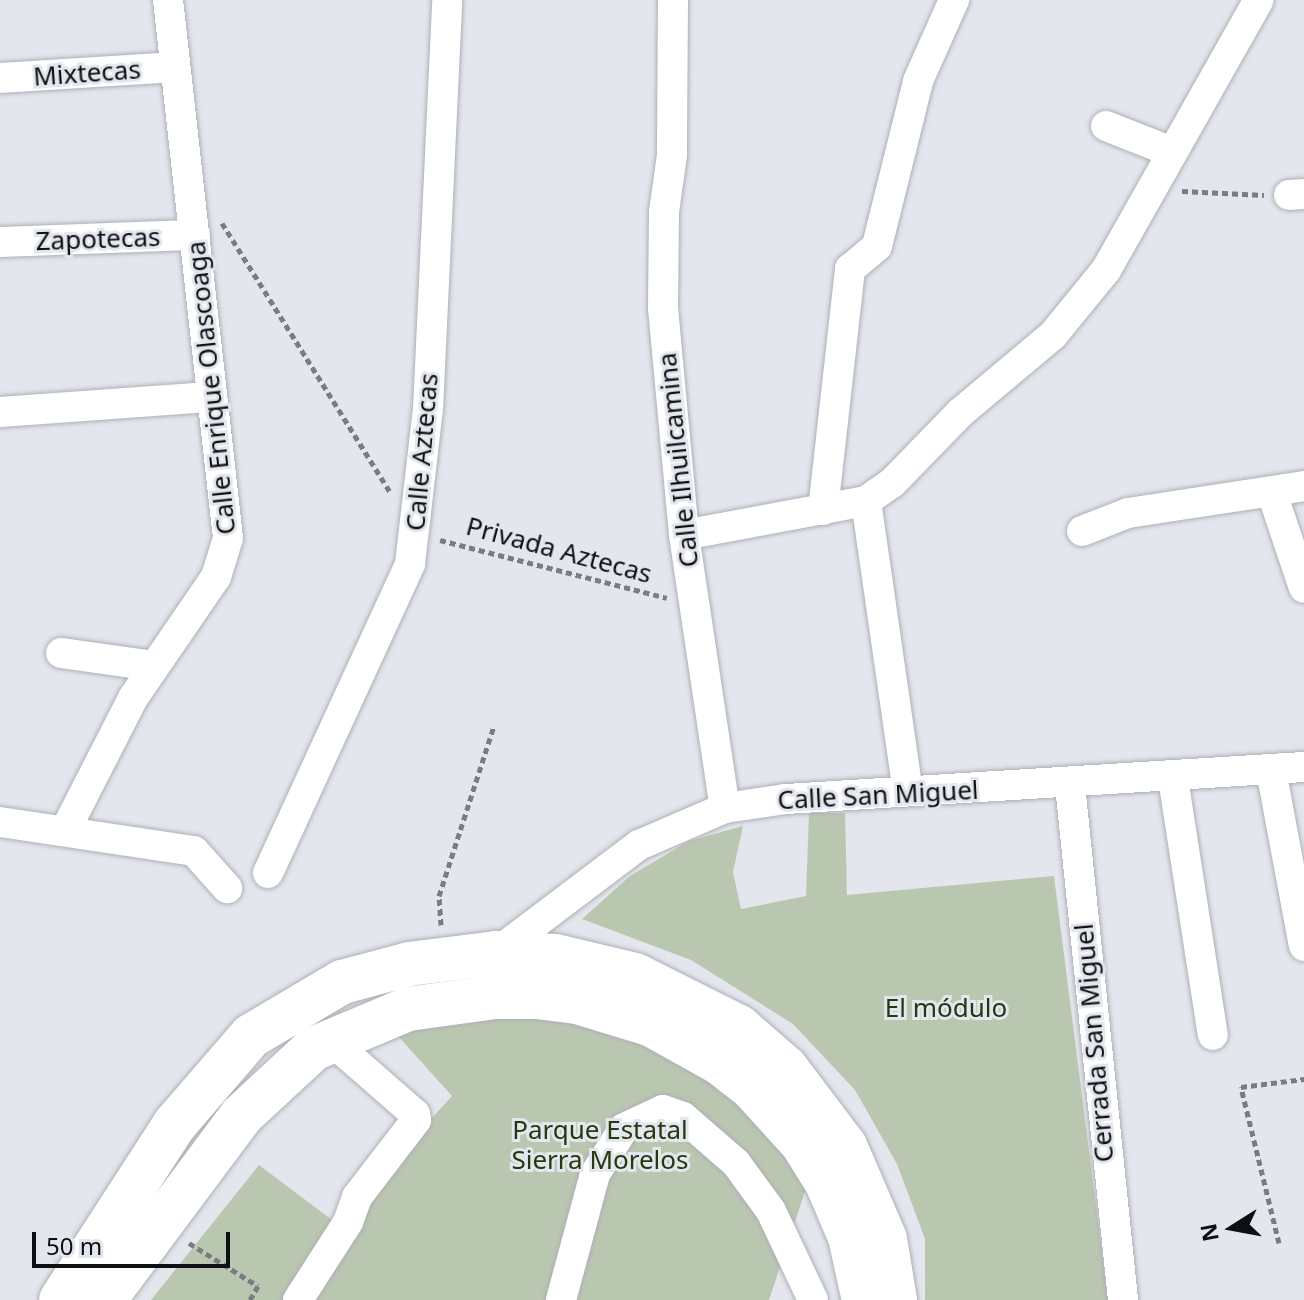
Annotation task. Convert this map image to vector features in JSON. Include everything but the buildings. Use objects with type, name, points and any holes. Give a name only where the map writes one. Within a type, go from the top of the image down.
[{"type":"highway","points":[[79,1296],[175,1124],[251,1036],[342,982],[409,964],[496,953],[555,956],[635,975],[739,1027],[786,1068],[845,1146],[885,1239],[895,1300]]},
{"type":"highway","points":[[79,1296],[158,1223],[241,1116],[281,1074],[329,1039],[408,1009],[495,997],[577,1002],[652,1025],[751,1087],[802,1143],[840,1210],[864,1300]]},
{"type":"street","name":"Calle Enrique Olascoaga","points":[[66,829],[154,666],[201,601],[225,555],[229,516],[211,397],[168,0]]},
{"type":"street","name":"Calle Aztecas","points":[[268,873],[389,617],[416,534],[435,297],[447,0]]},
{"type":"street","name":"Calle Ilhuilcamina","points":[[673,0],[672,110],[663,308],[684,535],[725,808]]},
{"type":"street","points":[[823,510],[850,269],[877,246],[918,81],[954,0]]},
{"type":"street","points":[[684,535],[866,501],[892,483],[960,413],[1074,313],[1106,270],[1259,0]]},
{"type":"street","name":"Mixtecas","points":[[0,78],[173,67]]},
{"type":"street","points":[[1106,126],[1172,152]]},
{"type":"street","name":"Zapotecas","points":[[0,242],[195,235]]},
{"type":"street","points":[[0,412],[211,397]]},
{"type":"street","points":[[1082,531],[1128,513],[1294,483],[1304,588]]},
{"type":"street","points":[[866,501],[908,791]]},
{"type":"street","points":[[61,653],[154,666]]},
{"type":"street","name":"Calle San Miguel","points":[[496,953],[639,845],[725,808],[908,791],[1070,785],[1304,767]]},
{"type":"street","points":[[1271,770],[1304,946]]},
{"type":"street","points":[[1173,778],[1213,1035]]},
{"type":"street","name":"Cerrada San Miguel","points":[[1070,785],[1123,1300]]},
{"type":"street","points":[[0,822],[66,829],[194,851],[227,888]]},
{"type":"street","points":[[298,1300],[348,1222],[357,1197],[416,1120],[415,1114],[329,1039]]},
{"type":"street","points":[[561,1300],[595,1174],[624,1128],[663,1110],[683,1117],[736,1163],[771,1211],[813,1300]]},
{"type":"path","points":[[187,167],[416,534]]},
{"type":"path","points":[[1149,190],[1297,195]]},
{"type":"path","name":"Privada Aztecas","points":[[416,534],[664,598],[693,600]]},
{"type":"path","points":[[439,896],[494,726]]},
{"type":"path","points":[[1279,1243],[1241,1087],[1304,1079]]},
{"type":"path","points":[[158,1223],[258,1286],[250,1300]]},
{"type":"green space","name":"El módulo","points":[[809,813],[845,813],[847,895],[1054,876],[1108,1300],[925,1300],[925,1239],[897,1164],[855,1090],[793,1024],[691,960],[582,919],[630,876],[689,841],[743,826],[733,872],[741,909],[806,896]]},
{"type":"green space","name":"Parque Estatal Sierra Morelos","points":[[507,989],[832,1110],[769,1300],[151,1300],[259,1165],[336,1223],[452,1096],[397,1035]]}]
